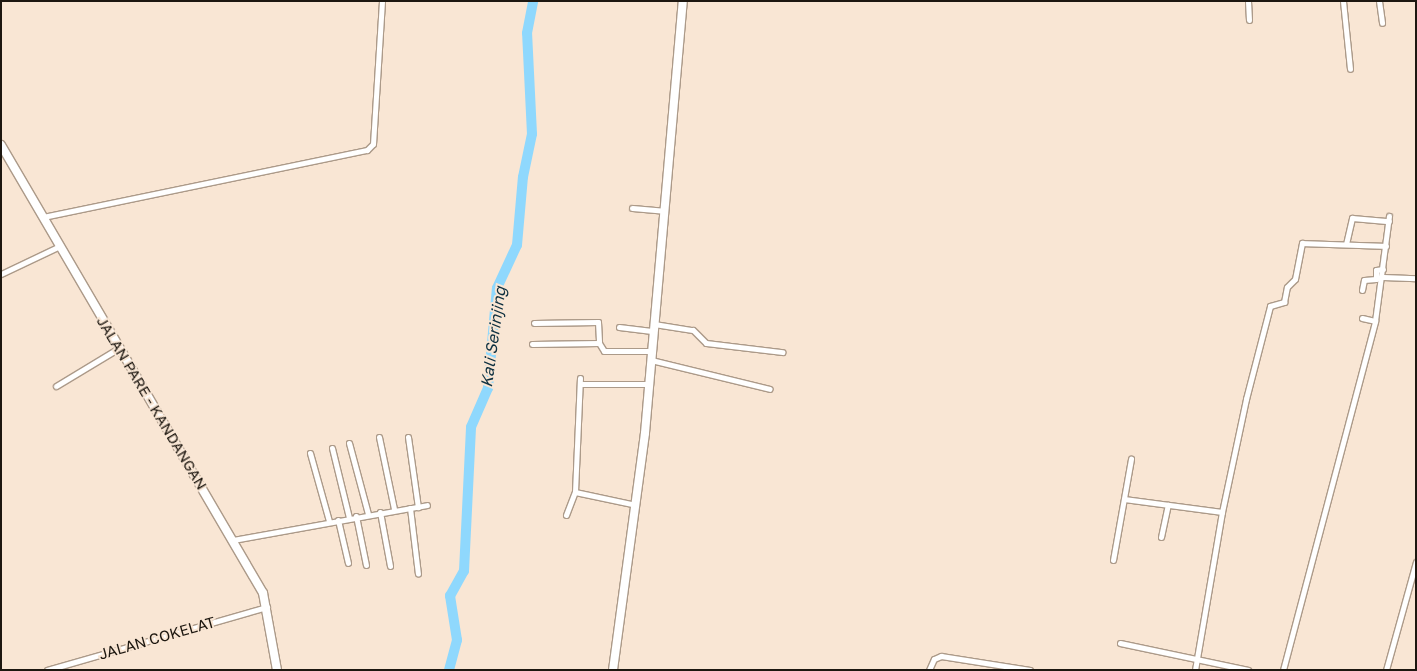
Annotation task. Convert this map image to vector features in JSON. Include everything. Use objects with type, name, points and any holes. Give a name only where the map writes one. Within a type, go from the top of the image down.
[{"type":"street","points":[[43,217],[367,150],[373,144],[382,1]]},
{"type":"street","points":[[613,670],[637,505],[683,1]]},
{"type":"street","points":[[1248,1],[1249,20]]},
{"type":"street","points":[[1343,1],[1350,69]]},
{"type":"street","points":[[1379,1],[1382,23]]},
{"type":"street","name":"JALAN PARE - KANDANGAN","points":[[1,145],[119,348],[234,540],[267,607],[277,670]]},
{"type":"street","points":[[632,208],[664,211]]},
{"type":"street","points":[[1283,670],[1375,321],[1383,277],[1389,218],[1352,218],[1346,244]]},
{"type":"street","points":[[1195,670],[1222,512],[1246,399],[1270,306],[1284,302],[1287,287],[1295,279],[1302,243],[1386,246]]},
{"type":"street","points":[[1,274],[60,246]]},
{"type":"street","points":[[1362,290],[1364,280],[1376,279],[1376,270],[1384,269]]},
{"type":"street","points":[[1383,277],[1416,278]]},
{"type":"street","points":[[1362,318],[1375,321]]},
{"type":"street","points":[[534,323],[598,322],[599,344],[604,351],[652,351]]},
{"type":"street","points":[[619,327],[693,330],[706,343],[782,352]]},
{"type":"street","points":[[532,344],[599,344]]},
{"type":"street","points":[[56,386],[119,348]]},
{"type":"street","points":[[651,360],[770,390]]},
{"type":"street","points":[[566,514],[575,492],[580,378]]},
{"type":"street","points":[[580,384],[649,384]]},
{"type":"street","points":[[379,437],[394,509]]},
{"type":"street","points":[[408,438],[418,507]]},
{"type":"street","points":[[350,442],[368,514]]},
{"type":"street","points":[[332,448],[349,518]]},
{"type":"street","points":[[310,453],[329,522]]},
{"type":"street","points":[[1113,560],[1131,459]]},
{"type":"street","points":[[575,492],[637,505]]},
{"type":"street","points":[[1124,499],[1222,512]]},
{"type":"street","points":[[234,540],[394,509],[427,505]]},
{"type":"street","points":[[1160,537],[1168,505]]},
{"type":"street","points":[[410,508],[418,574]]},
{"type":"street","points":[[380,512],[390,566]]},
{"type":"street","points":[[356,516],[366,565]]},
{"type":"street","points":[[338,520],[348,563]]},
{"type":"street","points":[[1386,670],[1416,562]]},
{"type":"street","name":"JALAN COKELAT","points":[[48,670],[267,607]]},
{"type":"street","points":[[1120,643],[1248,670]]},
{"type":"street","points":[[929,670],[934,659],[942,656],[1030,670]]},
{"type":"waterway","name":"Kali Serinjing","points":[[449,670],[457,640],[450,596],[464,571],[471,427],[488,388],[497,288],[517,245],[523,177],[532,134],[527,33],[533,1]]}]
